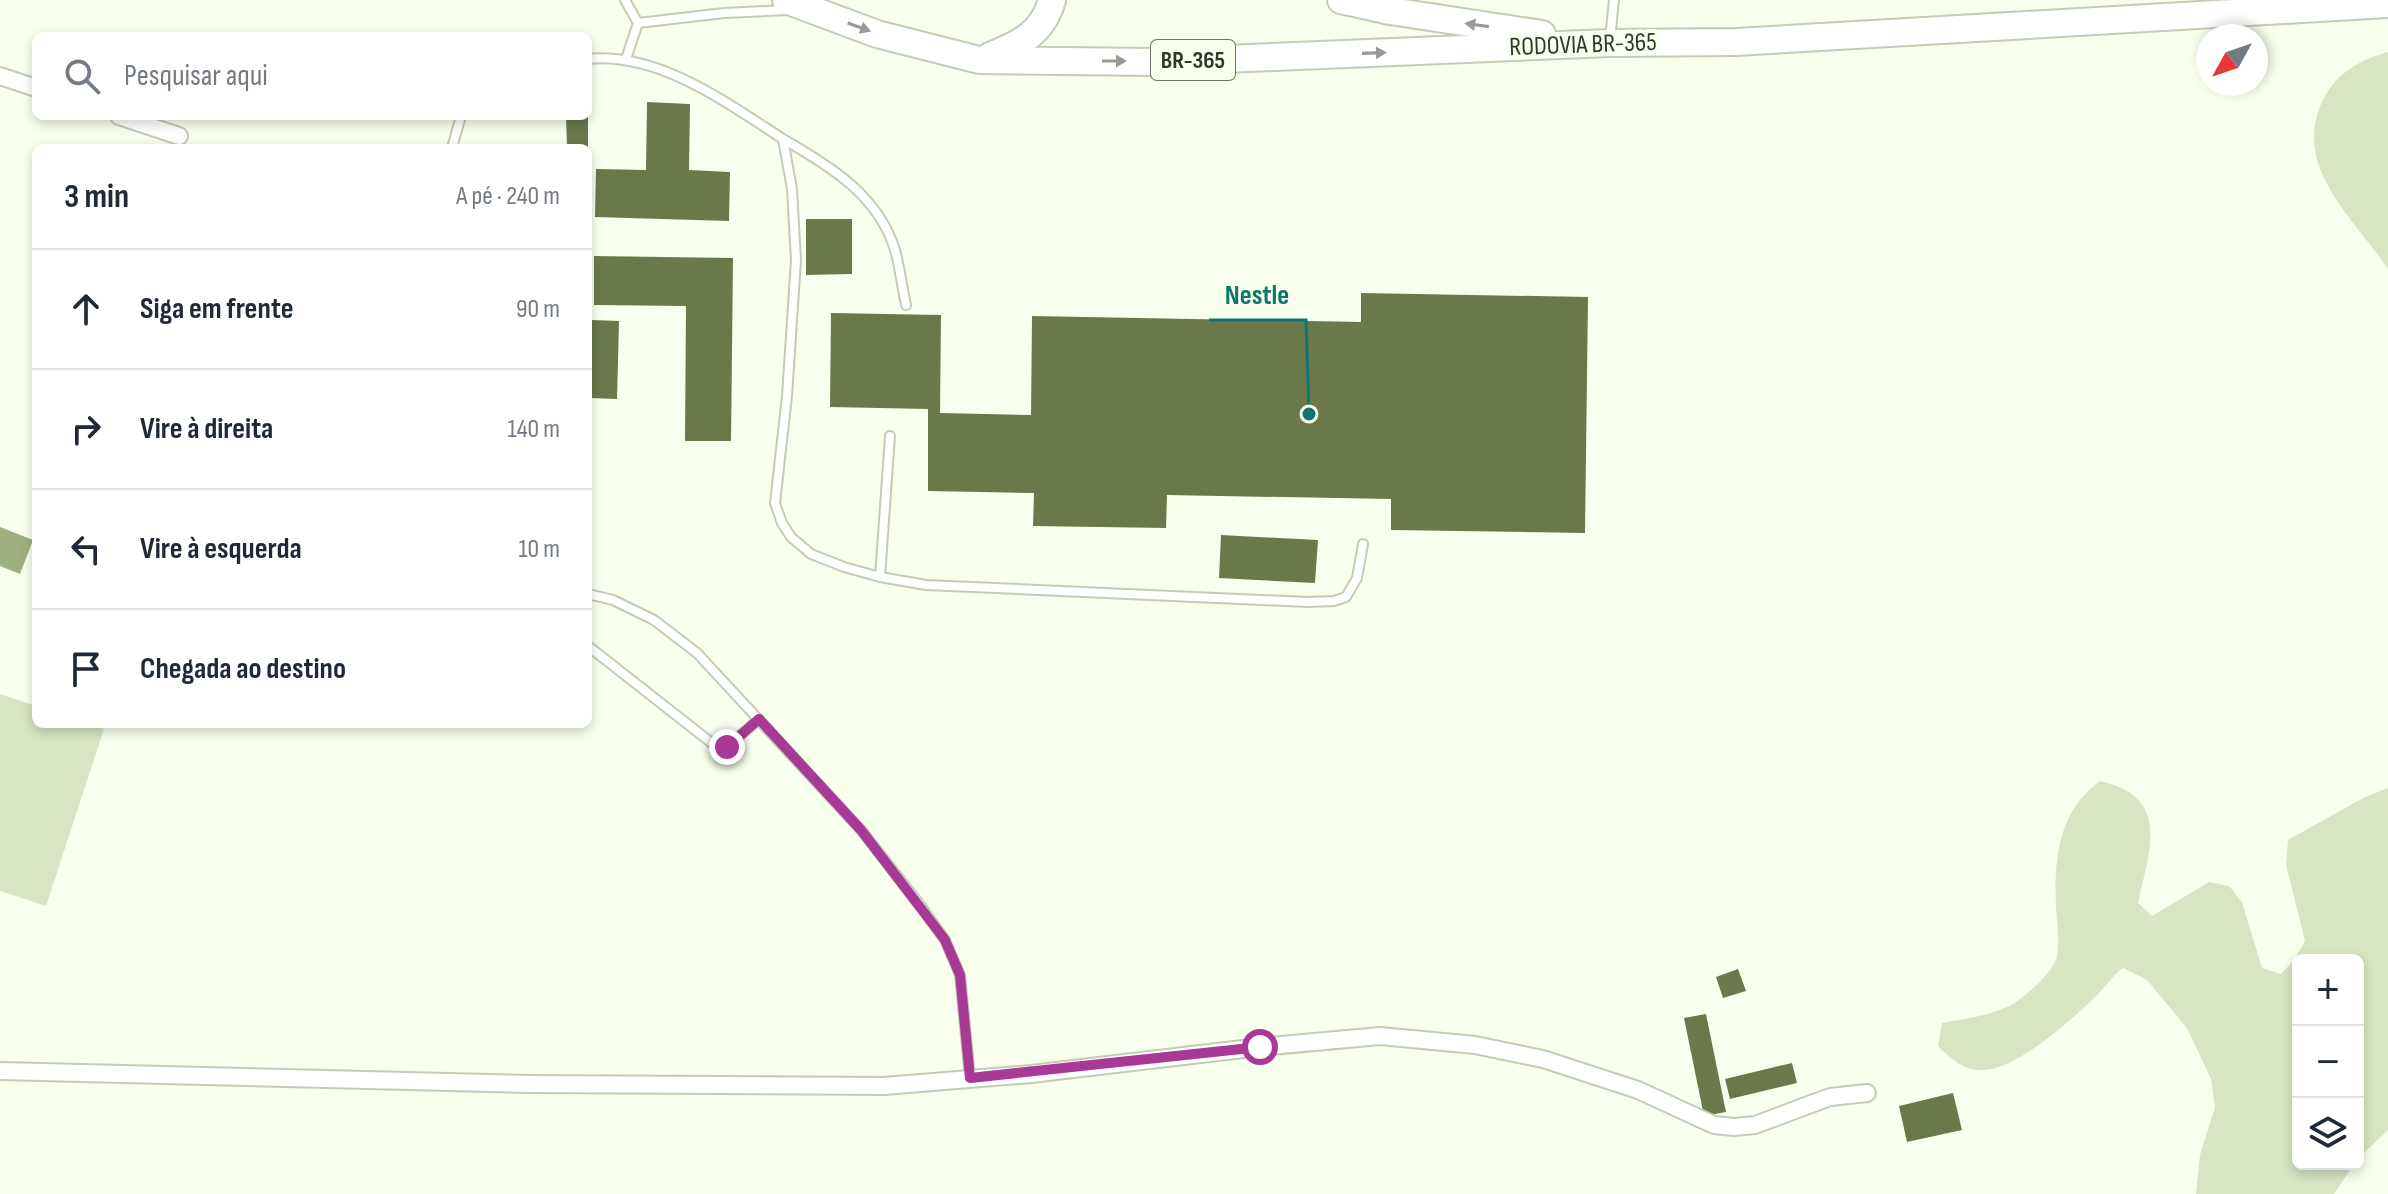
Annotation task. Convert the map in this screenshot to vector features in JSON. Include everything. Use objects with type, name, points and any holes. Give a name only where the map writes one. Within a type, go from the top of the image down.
[{"type":"main road","points":[[979,60],[1015,46],[1032,35],[1045,22],[1052,0]]},
{"type":"main road","name":"BR-365","points":[[1341,0],[1471,24],[1609,43]]},
{"type":"main road","name":"RODOVIA BR-365","points":[[798,5],[877,34],[979,60],[1153,62],[1609,43],[1736,42],[2388,4]]},
{"type":"street","points":[[0,76],[32,87]]},
{"type":"street","points":[[131,120],[179,136]]},
{"type":"street","points":[[0,1071],[529,1084],[884,1086],[1380,1036],[1475,1045],[1543,1059],[1638,1090],[1714,1125],[1755,1125],[1830,1097],[1867,1093]]},
{"type":"lane","points":[[625,0],[638,23],[626,59]]},
{"type":"lane","points":[[1609,43],[1614,0]]},
{"type":"lane","points":[[638,23],[798,5]]},
{"type":"lane","points":[[592,59],[626,59],[676,78],[720,99],[838,173],[856,188],[879,217],[894,248],[906,305]]},
{"type":"lane","points":[[453,144],[460,120]]},
{"type":"lane","points":[[783,139],[792,189],[796,260],[787,396],[775,503],[791,537],[811,554],[880,577],[926,585],[1308,602],[1334,601],[1352,591],[1363,544]]},
{"type":"lane","points":[[880,577],[890,436]]},
{"type":"lane","points":[[592,595],[613,600],[664,627],[697,653],[861,830],[945,940],[960,975],[970,1078]]},
{"type":"lane","points":[[592,649],[713,744],[727,747],[734,744],[759,719]]},
{"type":"shaded area","points":[[2388,52],[2388,269],[2330,188],[2319,167],[2314,144],[2316,121],[2330,88],[2352,68]]},
{"type":"shaded area","points":[[0,527],[32,540],[20,574],[0,566]]},
{"type":"shaded area","points":[[0,694],[32,705],[32,728],[104,729],[46,906],[0,891]]},
{"type":"shaded area","points":[[2100,781],[2123,789],[2138,800],[2147,813],[2150,846],[2138,903],[2152,916],[2209,882],[2229,886],[2242,902],[2262,968],[2281,974],[2292,962],[2292,1170],[2350,1170],[2334,1194],[2196,1194],[2200,1155],[2215,1107],[2211,1079],[2187,1028],[2147,980],[2123,968],[2056,1032],[2008,1063],[1979,1070],[1967,1068],[1938,1046],[1942,1023],[1983,1015],[2013,1004],[2037,985],[2055,962],[2058,944],[2058,854],[2067,821],[2086,793]]},
{"type":"shaded area","points":[[2388,788],[2388,1130],[2364,1153],[2364,954],[2298,954],[2305,941],[2286,865],[2288,840],[2363,798]]},
{"type":"building","points":[[647,102],[690,104],[689,170],[730,172],[729,221],[595,217],[596,169],[646,170]]},
{"type":"building","points":[[566,120],[588,120],[588,144],[567,144]]},
{"type":"building","points":[[806,219],[852,219],[852,274],[806,275]]},
{"type":"building","points":[[594,256],[733,258],[731,441],[685,441],[686,306],[594,305]]},
{"type":"building","points":[[1361,293],[1588,297],[1585,533],[1391,530],[1391,499],[1167,495],[1166,528],[1033,526],[1034,493],[928,491],[928,409],[830,407],[831,313],[941,315],[940,413],[1031,415],[1032,316],[1361,322]]},
{"type":"building","points":[[592,320],[619,321],[617,399],[592,398]]},
{"type":"building","points":[[1221,535],[1318,540],[1315,583],[1219,578]]},
{"type":"building","points":[[1738,969],[1746,991],[1723,998],[1716,977]]},
{"type":"building","points":[[1706,1014],[1726,1112],[1704,1116],[1684,1018]]},
{"type":"building","points":[[1792,1063],[1797,1083],[1730,1099],[1725,1079]]},
{"type":"building","points":[[1953,1093],[1962,1130],[1907,1142],[1899,1106]]},
{"type":"place","name":"Nestle","points":[[1309,414]]},
{"type":"route","points":[[727,747],[759,719],[861,830],[920,905],[945,940],[960,975],[970,1078],[1031,1074],[1260,1047]]}]
